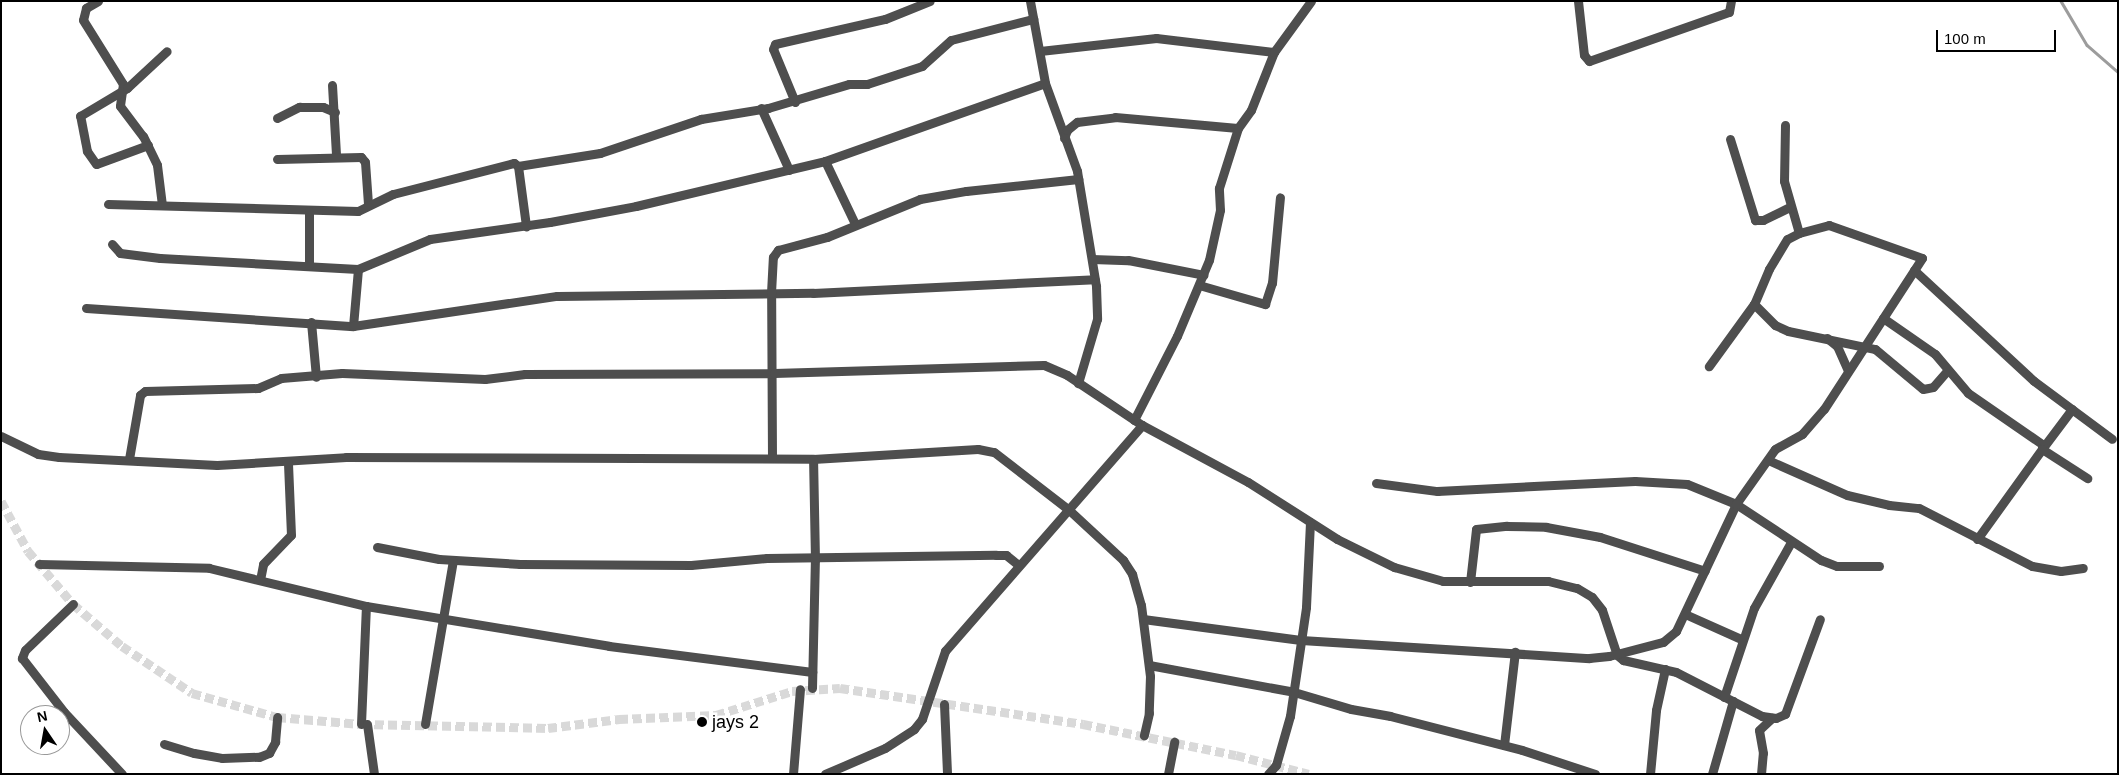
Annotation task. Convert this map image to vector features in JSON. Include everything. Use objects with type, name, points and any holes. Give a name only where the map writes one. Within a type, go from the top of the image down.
[{"type":"street","points":[[98,1],[86,8],[83,20],[122,82],[120,106],[148,145],[157,165],[162,204]]},
{"type":"street","points":[[795,102],[773,49],[775,44],[885,19],[930,1]]},
{"type":"street","points":[[1030,1],[1045,83],[1078,179],[1095,279],[1096,319],[1078,383]]},
{"type":"street","points":[[825,774],[885,748],[914,729],[922,719],[945,651],[1017,564],[1069,510],[1138,422],[1204,275],[1220,210],[1219,188],[1238,128],[1251,110],[1274,52],[1311,1]]},
{"type":"street","points":[[1578,1],[1584,55],[1589,61],[1729,12],[1731,1]]},
{"type":"street","points":[[108,204],[162,204],[358,211],[368,204],[480,170],[514,163],[518,166],[600,153],[701,119],[795,102],[915,68],[930,61],[940,47],[951,40],[1033,19]]},
{"type":"street","points":[[1040,51],[1156,38],[1274,52]]},
{"type":"street","points":[[148,145],[98,164],[91,160],[80,116],[122,91],[167,51]]},
{"type":"street","points":[[112,244],[116,251],[128,254],[358,268],[430,239],[526,226],[636,206],[825,161],[1045,83]]},
{"type":"street","points":[[332,85],[336,156]]},
{"type":"street","points":[[277,118],[299,107],[323,107],[335,112]]},
{"type":"street","points":[[761,108],[789,170]]},
{"type":"street","points":[[1064,138],[1067,130],[1077,122],[1115,117],[1238,128]]},
{"type":"street","points":[[1785,124],[1784,181],[1799,233]]},
{"type":"street","points":[[1730,139],[1755,220],[1763,220],[1790,207]]},
{"type":"street","points":[[277,159],[336,156],[363,158],[368,204]]},
{"type":"street","points":[[825,161],[834,174],[855,224]]},
{"type":"street","points":[[518,166],[526,226]]},
{"type":"street","points":[[772,458],[774,373],[771,294],[773,257],[778,250],[827,237],[901,205],[940,195],[1078,179]]},
{"type":"street","points":[[1199,286],[1265,304],[1272,282],[1280,197]]},
{"type":"street","points":[[309,210],[309,265]]},
{"type":"street","points":[[1143,619],[1301,640],[1589,658],[1617,655],[1663,642],[1676,631],[1685,614],[1736,504],[1780,444],[1795,439],[1809,426],[1848,371],[1922,258],[1847,230],[1823,225],[1799,233],[1788,239],[1769,269],[1754,304],[1709,366]]},
{"type":"street","points":[[1092,259],[1128,260],[1204,275]]},
{"type":"street","points":[[353,326],[358,268]]},
{"type":"street","points":[[1914,270],[2022,371],[2112,439]]},
{"type":"street","points":[[86,308],[353,326],[557,296],[771,294],[1095,279]]},
{"type":"street","points":[[1754,304],[1781,328],[1865,344],[1886,356],[1923,389],[1933,387],[1947,371]]},
{"type":"street","points":[[1883,318],[1935,354],[1947,371],[1975,399],[2039,440],[2042,449],[2087,478]]},
{"type":"street","points":[[310,322],[316,377]]},
{"type":"street","points":[[1827,337],[1837,346],[1848,371]]},
{"type":"street","points":[[129,459],[144,391],[253,388],[268,386],[281,378],[316,377],[342,373],[485,379],[526,374],[774,373],[1033,364],[1052,367],[1138,422],[1248,482],[1344,543],[1394,566],[1421,576],[1470,582],[1548,581],[1577,588],[1592,597],[1602,610],[1617,655],[1632,663],[1665,669],[1772,718]]},
{"type":"street","points":[[1977,539],[2072,409]]},
{"type":"street","points":[[1,436],[38,454],[217,465],[346,457],[465,455],[813,459],[986,451],[1003,457],[1069,510],[1123,560],[1137,589],[1143,619],[1150,694],[1144,735]]},
{"type":"street","points":[[812,688],[815,560],[813,459]]},
{"type":"street","points":[[1768,460],[1847,495],[1889,505],[1919,508],[2032,566],[2060,571],[2084,568]]},
{"type":"street","points":[[260,580],[263,564],[291,535],[288,462]]},
{"type":"street","points":[[1376,483],[1437,491],[1479,491],[1664,481],[1708,491],[1736,504],[1820,560],[1837,566],[1879,566]]},
{"type":"street","points":[[1268,774],[1276,766],[1286,737],[1294,692],[1308,590],[1310,522]]},
{"type":"street","points":[[1470,582],[1476,529],[1507,526],[1546,527],[1600,537],[1704,571]]},
{"type":"street","points":[[1724,696],[1741,640],[1758,600],[1791,542]]},
{"type":"street","points":[[377,547],[454,561],[670,565],[767,558],[815,560],[1001,555],[1012,558],[1017,564]]},
{"type":"street","points":[[425,724],[442,618],[454,561]]},
{"type":"street","points":[[39,564],[194,567],[260,580],[366,606],[609,646],[812,672]]},
{"type":"street","points":[[73,604],[25,650],[22,658],[64,712],[122,774]]},
{"type":"street","points":[[366,606],[364,724],[374,774]]},
{"type":"street","points":[[1685,614],[1741,640]]},
{"type":"street","points":[[1761,774],[1763,753],[1759,730],[1772,718],[1787,712],[1820,619]]},
{"type":"street","points":[[1504,745],[1514,652]]},
{"type":"street","points":[[1148,665],[1294,692],[1358,711],[1390,716],[1504,745],[1595,774]]},
{"type":"street","points":[[1650,774],[1656,710],[1665,669]]},
{"type":"street","points":[[793,774],[800,689]]},
{"type":"street","points":[[1712,774],[1733,701]]},
{"type":"street","points":[[944,704],[947,774]]},
{"type":"street","points":[[164,744],[213,756],[259,757],[269,753],[275,742],[277,717]]},
{"type":"street","points":[[1168,774],[1174,742]]},
{"type":"waterway","points":[[2061,1],[2087,45],[2118,72]]},
{"type":"tunnel","points":[[1,501],[28,551],[73,604],[122,646],[192,693],[277,717],[361,724],[548,728],[619,719],[716,715],[792,691],[840,688],[1083,724],[1236,755],[1309,774]]},
{"type":"place","name":"jays 2","points":[[702,722]]}]
